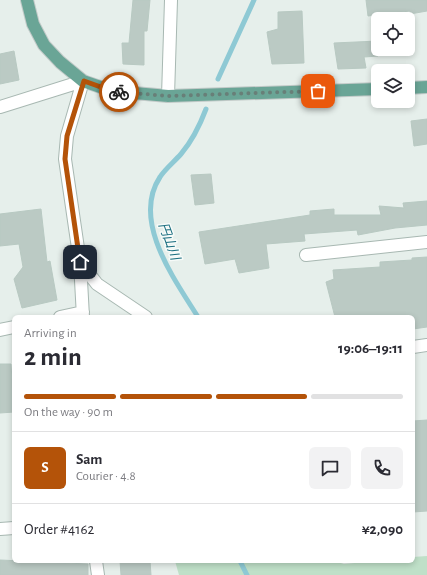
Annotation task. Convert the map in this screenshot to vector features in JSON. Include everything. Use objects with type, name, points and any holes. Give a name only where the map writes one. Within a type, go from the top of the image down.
[{"type":"main road","points":[[27,0],[33,24],[44,44],[60,62],[84,81],[112,91],[168,96],[371,89]]},
{"type":"main road","points":[[415,88],[427,87]]},
{"type":"street","points":[[168,96],[172,0]]},
{"type":"street","points":[[0,107],[84,81]]},
{"type":"street","points":[[83,315],[80,262],[65,159],[67,136],[84,81]]},
{"type":"street","points":[[306,255],[427,242]]},
{"type":"street","points":[[80,262],[97,284],[143,315]]},
{"type":"street","points":[[0,330],[12,327]]},
{"type":"street","points":[[415,346],[427,345]]},
{"type":"street","points":[[0,529],[12,528]]},
{"type":"street","points":[[96,563],[98,575]]},
{"type":"green space","points":[[427,556],[427,575],[179,575],[176,563],[415,563],[415,557]]},
{"type":"building","points":[[133,0],[150,0],[147,31],[144,31],[144,65],[123,64],[122,43],[129,43]]},
{"type":"building","points":[[366,0],[427,0],[427,11],[415,13],[410,11],[371,12],[371,16],[368,16]]},
{"type":"building","points":[[302,11],[304,63],[272,64],[267,32],[278,29],[278,12]]},
{"type":"building","points":[[371,41],[371,56],[378,56],[364,57],[366,68],[338,69],[334,43]]},
{"type":"building","points":[[14,51],[19,80],[0,84],[0,54]]},
{"type":"building","points":[[427,119],[427,144],[414,146],[411,121]]},
{"type":"building","points":[[211,174],[214,203],[195,205],[191,175]]},
{"type":"building","points":[[427,201],[427,225],[395,228],[358,235],[357,230],[304,234],[305,241],[266,244],[269,268],[239,273],[235,259],[205,264],[199,232],[310,215],[310,211],[334,209],[334,215],[381,215],[379,206],[404,208],[403,203]]},
{"type":"building","points":[[41,209],[47,262],[50,261],[57,300],[22,308],[14,279],[23,267],[19,244],[0,246],[0,214]]},
{"type":"building","points":[[427,257],[427,327],[415,329],[415,315],[334,315],[326,282],[334,279],[333,270],[380,267],[380,262],[412,260],[412,258]]},
{"type":"building","points":[[0,364],[11,364],[12,412],[0,413]]},
{"type":"building","points":[[427,420],[427,511],[415,512],[415,421]]},
{"type":"building","points":[[0,560],[12,561],[12,563],[88,564],[88,575],[0,575]]},
{"type":"building","points":[[120,563],[150,563],[151,575],[121,575]]},
{"type":"waterway","name":"円山川","points":[[218,79],[254,0]]},
{"type":"waterway","name":"円山川","points":[[197,315],[168,268],[153,231],[150,212],[152,194],[160,177],[189,144],[206,109]]},
{"type":"waterway","name":"円山川","points":[[241,563],[247,575]]},
{"type":"way so far","points":[[119,92],[168,96],[318,91]]},
{"type":"route","points":[[80,262],[65,159],[67,136],[84,81],[119,92]]}]
